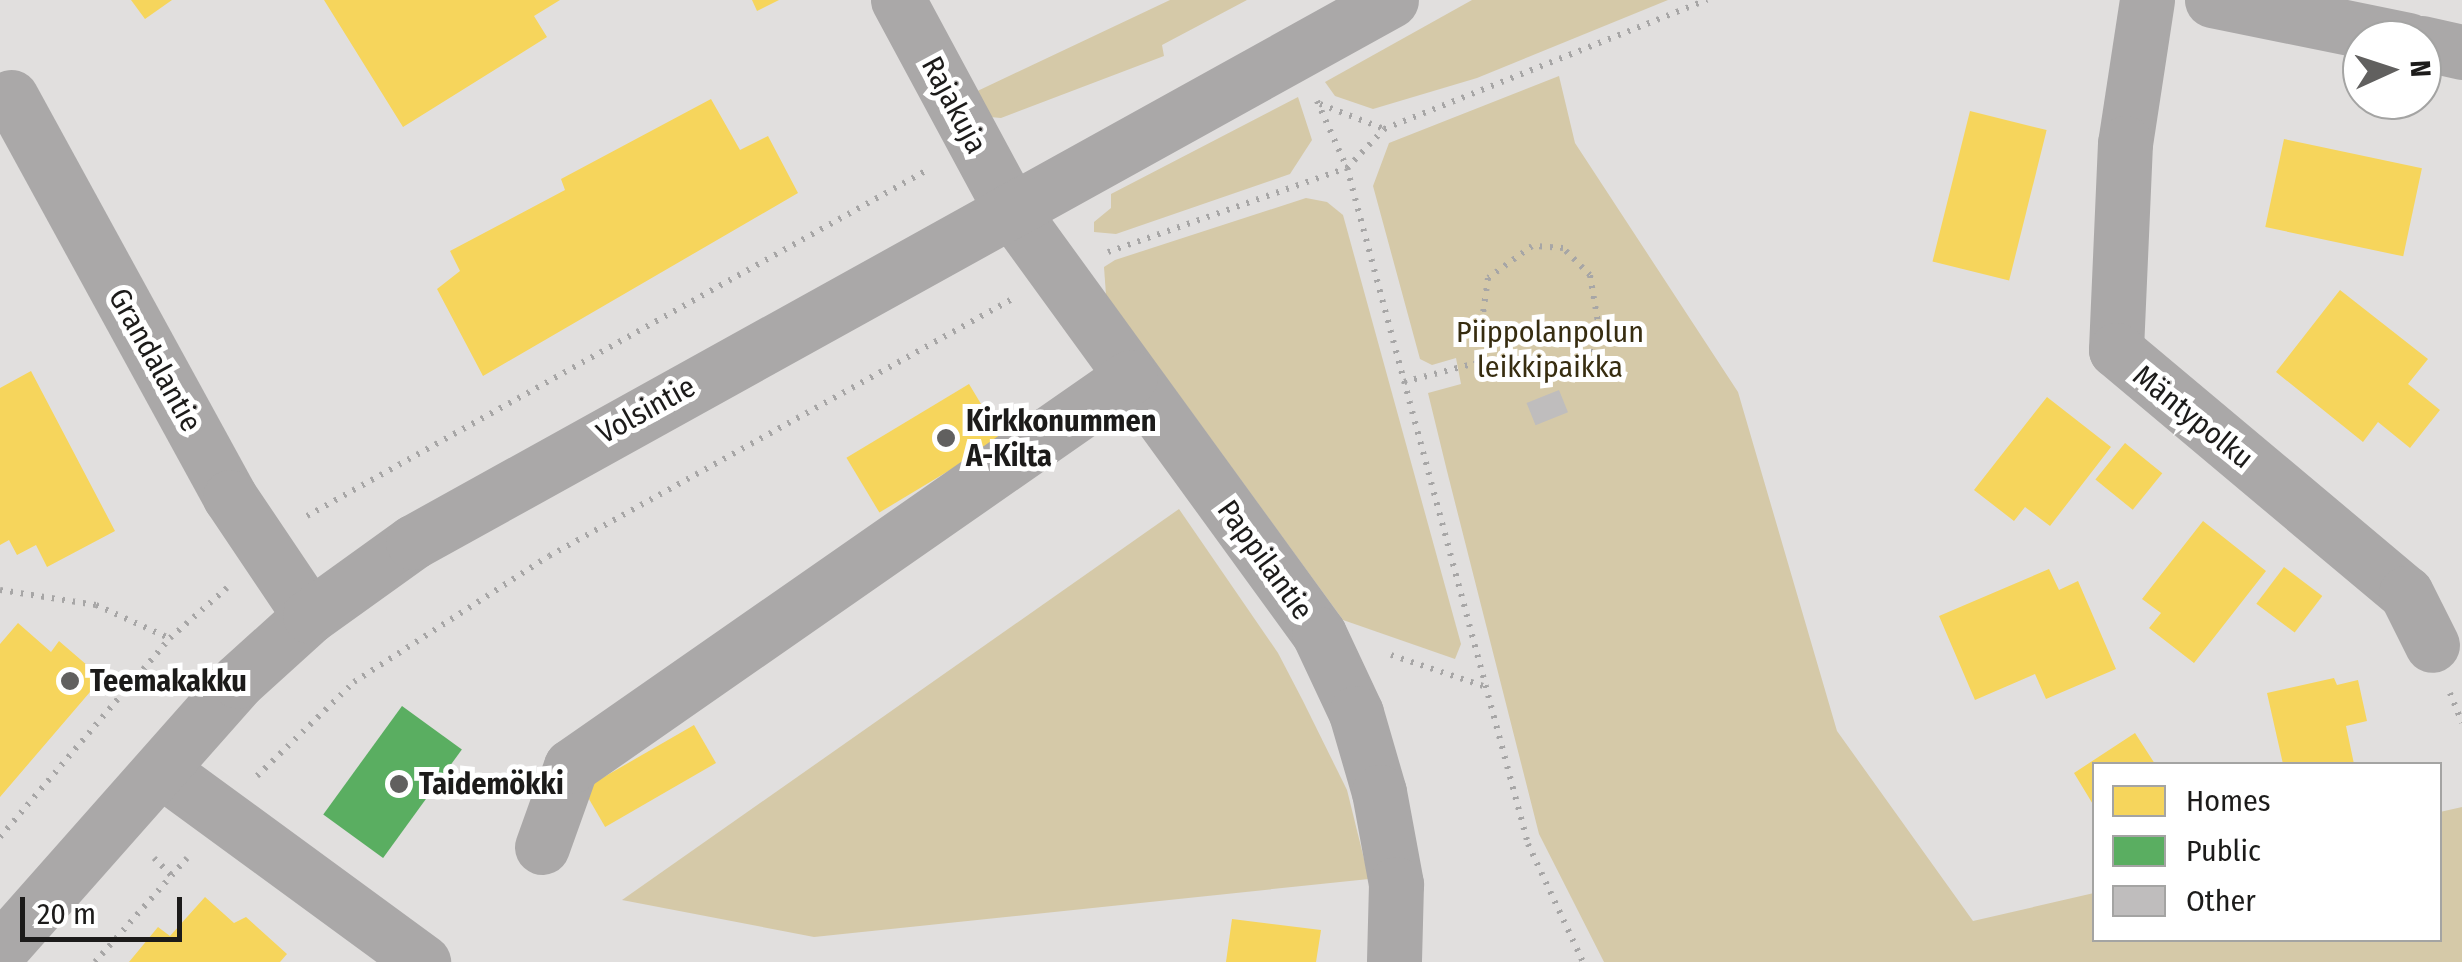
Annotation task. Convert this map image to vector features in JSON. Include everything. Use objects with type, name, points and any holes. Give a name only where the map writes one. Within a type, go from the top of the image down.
[{"type":"street","name":"Rajakuja","points":[[898,0],[1011,210]]},
{"type":"street","name":"Volsintie","points":[[0,950],[238,682],[310,616],[429,533],[1391,0]]},
{"type":"street","name":"Mäntypolku","points":[[2147,0],[2125,142],[2116,350],[2406,594],[2432,645]]},
{"type":"street","points":[[2212,0],[2342,27]]},
{"type":"street","name":"Grandalantie","points":[[11,97],[266,554],[310,616]]},
{"type":"street","name":"Pappilantie","points":[[1011,210],[1318,634],[1356,713],[1396,884],[1394,962]]},
{"type":"street","points":[[542,846],[570,766],[1130,377]]},
{"type":"street","points":[[161,770],[224,820],[423,962]]},
{"type":"path","points":[[96,962],[224,820],[273,755],[354,682],[549,556],[1056,275],[1347,168],[1384,129],[1707,0]]},
{"type":"path","points":[[1311,88],[1347,168],[1528,844],[1583,962]]},
{"type":"path","points":[[1318,103],[1384,129]]},
{"type":"path","points":[[0,838],[170,638],[307,516],[975,145]]},
{"type":"path","points":[[1404,382],[1476,363],[1520,362],[1558,374],[1581,370],[1601,340],[1590,275],[1563,248],[1532,246],[1488,278],[1476,363]]},
{"type":"path","points":[[0,590],[96,605],[170,638]]},
{"type":"path","points":[[1380,652],[1484,686]]},
{"type":"green space","points":[[1170,0],[1247,0],[1162,45],[1164,56],[1001,118],[990,117],[969,95]]},
{"type":"green space","points":[[1472,0],[1668,0],[1477,78],[1373,109],[1335,96],[1325,82]]},
{"type":"green space","name":"Piippolanpolun leikkipaikka","points":[[1559,76],[1575,143],[1738,392],[1837,731],[1973,921],[2092,893],[2092,942],[2442,942],[2442,812],[2462,807],[2462,962],[1604,962],[1539,834],[1428,393],[1461,384],[1456,358],[1432,365],[1420,359],[1373,186],[1389,143]]},
{"type":"green space","points":[[1298,97],[1312,140],[1290,174],[1116,234],[1094,232],[1094,222],[1111,208],[1111,194]]},
{"type":"green space","points":[[1306,198],[1327,202],[1343,215],[1461,644],[1455,659],[1343,620],[1106,295],[1104,267],[1115,260]]},
{"type":"green space","points":[[1179,509],[1278,653],[1303,701],[1347,790],[1369,879],[814,937],[622,900]]},
{"type":"building: Homes","points":[[131,0],[172,0],[145,19]]},
{"type":"building: Homes","points":[[324,0],[560,0],[534,16],[547,37],[403,127]]},
{"type":"building: Homes","points":[[752,0],[779,0],[757,11]]},
{"type":"building: Homes","points":[[711,99],[740,150],[768,136],[798,193],[483,376],[437,289],[460,271],[450,251],[565,190],[561,179]]},
{"type":"building: Homes","points":[[1970,111],[2047,130],[2009,281],[1933,261]]},
{"type":"building: Homes","points":[[2284,139],[2422,168],[2403,256],[2265,227]]},
{"type":"building: Homes","points":[[2340,290],[2428,359],[2408,384],[2440,410],[2410,448],[2378,422],[2363,442],[2276,372]]},
{"type":"building: Homes","points":[[31,371],[115,531],[47,567],[36,545],[17,555],[9,540],[0,545],[0,388]]},
{"type":"building: Homes","points":[[969,384],[1002,439],[879,513],[846,458]]},
{"type":"building: Homes","points":[[2047,397],[2111,447],[2050,526],[2025,507],[2014,521],[1974,490]]},
{"type":"building: Homes","points":[[2125,443],[2162,473],[2133,510],[2095,480]]},
{"type":"building: Homes","points":[[2203,521],[2266,571],[2194,663],[2149,628],[2161,613],[2142,599]]},
{"type":"building: Homes","points":[[2284,567],[2322,596],[2295,633],[2256,604]]},
{"type":"building: Homes","points":[[2049,569],[2059,590],[2078,581],[2116,669],[2046,699],[2035,674],[1975,700],[1939,616]]},
{"type":"building: Homes","points":[[18,623],[51,652],[59,641],[102,678],[0,797],[0,644]]},
{"type":"building: Homes","points":[[2334,678],[2337,685],[2358,680],[2367,721],[2346,726],[2354,762],[2283,762],[2267,693]]},
{"type":"building: Homes","points":[[694,725],[716,763],[605,827],[583,789]]},
{"type":"building: Homes","points":[[2135,733],[2154,762],[2092,762],[2092,803],[2074,773]]},
{"type":"building: Homes","points":[[205,897],[234,923],[246,917],[287,954],[280,962],[129,962],[158,927],[170,936]]},
{"type":"building: Homes","points":[[1232,919],[1321,930],[1316,962],[1226,962]]},
{"type":"building: Public","points":[[402,706],[462,749],[383,858],[323,814]]},
{"type":"building: Other","points":[[1559,390],[1568,412],[1536,425],[1527,403]]},
{"type":"place","name":"Kirkkonummen A-Kilta","points":[[946,438]]},
{"type":"place","name":"Teemakakku","points":[[70,681]]},
{"type":"place","name":"Taidemökki","points":[[399,784]]}]
